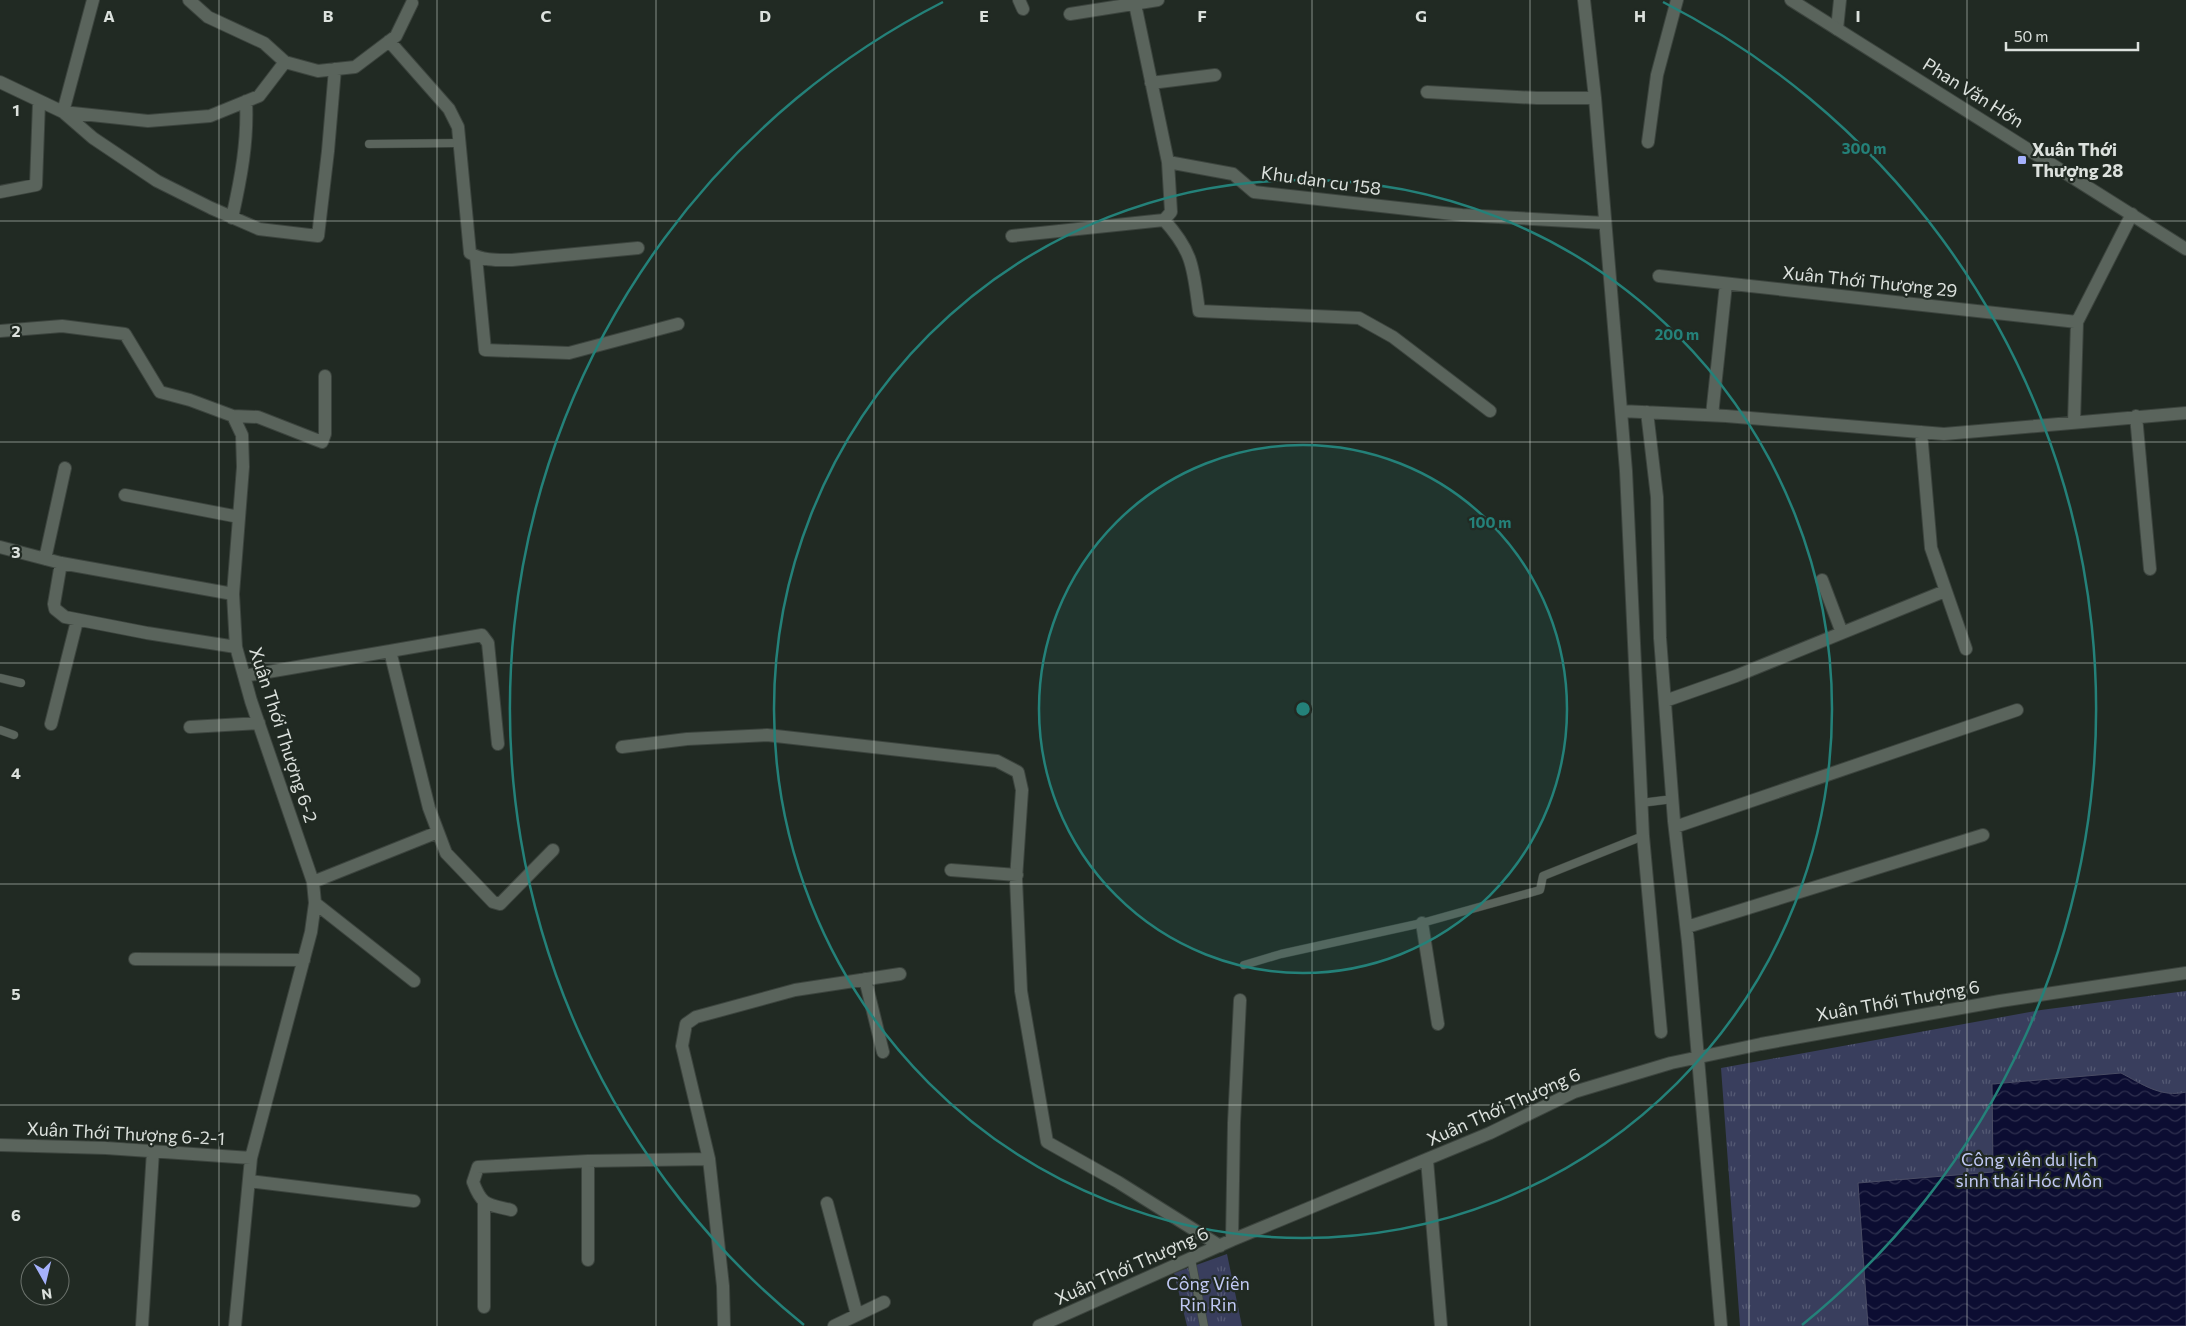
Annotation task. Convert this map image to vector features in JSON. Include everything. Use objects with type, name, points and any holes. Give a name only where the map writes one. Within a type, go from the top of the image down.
[{"type":"street","points":[[63,112],[93,0]]},
{"type":"street","points":[[188,0],[208,17],[264,43],[285,62],[318,72],[355,67],[396,36],[414,1]]},
{"type":"street","points":[[1070,14],[1158,0]]},
{"type":"street","points":[[1584,0],[1595,98],[1626,471],[1643,836],[1661,1032]]},
{"type":"street","points":[[1648,142],[1657,75],[1678,0]]},
{"type":"street","name":"Phan Văn Hớn","points":[[1791,0],[2186,249]]},
{"type":"street","points":[[1837,29],[1840,0]]},
{"type":"street","points":[[1012,236],[1164,220],[1171,212],[1168,162],[1135,4]]},
{"type":"street","points":[[389,41],[449,109],[458,127],[470,253],[476,257],[492,260],[512,260],[638,248]]},
{"type":"street","points":[[0,82],[63,112],[148,121],[210,116],[258,96],[285,62]]},
{"type":"street","points":[[63,112],[93,138],[157,182],[259,229],[318,236],[335,69]]},
{"type":"street","points":[[1152,83],[1215,75]]},
{"type":"street","points":[[1426,92],[1595,98]]},
{"type":"street","points":[[232,218],[243,172],[247,128],[246,101]]},
{"type":"street","points":[[0,192],[36,185],[39,102]]},
{"type":"street","name":"Khu dan cu 158","points":[[1168,162],[1233,174],[1254,192],[1462,215],[1605,223]]},
{"type":"street","points":[[2074,423],[2077,322],[2132,214]]},
{"type":"street","points":[[1164,220],[1178,235],[1192,262],[1199,311],[1358,318],[1393,337],[1490,411]]},
{"type":"street","points":[[476,257],[485,350],[569,353],[678,324]]},
{"type":"street","name":"Xuân Thới Thượng 29","points":[[1659,276],[2077,322]]},
{"type":"street","points":[[1712,415],[1726,284]]},
{"type":"street","points":[[0,331],[62,326],[125,334],[160,392],[190,400],[234,416],[258,417],[322,442],[325,434],[325,376]]},
{"type":"street","points":[[1621,412],[1712,415],[1944,434],[2186,413]]},
{"type":"street","points":[[1647,412],[1658,497],[1660,638],[1675,827],[1687,927],[1721,1326]]},
{"type":"street","name":"Xuân Thới Thượng 6-2","points":[[234,416],[242,435],[244,466],[233,594],[236,646],[258,723],[313,882],[315,903],[311,932],[304,960],[251,1158],[235,1326]]},
{"type":"street","points":[[2136,416],[2150,569]]},
{"type":"street","points":[[1921,432],[1931,548],[1966,649]]},
{"type":"street","points":[[45,559],[65,468]]},
{"type":"street","points":[[125,495],[240,517]]},
{"type":"street","points":[[0,547],[61,563],[233,594]]},
{"type":"street","points":[[61,563],[54,604],[55,609],[65,617],[77,621],[236,646]]},
{"type":"street","points":[[1822,580],[1842,633]]},
{"type":"street","points":[[1665,701],[1736,676],[1945,591]]},
{"type":"street","points":[[51,724],[77,621]]},
{"type":"street","points":[[244,676],[482,635],[488,642],[498,744]]},
{"type":"street","points":[[390,651],[429,808],[446,853],[493,902],[500,904],[552,850]]},
{"type":"street","points":[[1675,827],[2017,710]]},
{"type":"street","points":[[190,727],[258,723]]},
{"type":"street","points":[[622,747],[687,739],[767,735],[997,761],[1018,772],[1022,790],[1016,875],[1022,991],[1047,1142],[1118,1182],[1220,1246]]},
{"type":"street","points":[[313,882],[438,832]]},
{"type":"street","points":[[1687,927],[1983,835]]},
{"type":"street","points":[[951,870],[1016,875]]},
{"type":"street","points":[[315,903],[414,981]]},
{"type":"street","points":[[1422,923],[1438,1024]]},
{"type":"street","points":[[135,958],[304,960]]},
{"type":"street","name":"Xuân Thới Thượng 6","points":[[1040,1326],[1232,1240],[1490,1134],[1574,1092],[1671,1062],[2000,1001],[2186,973]]},
{"type":"street","points":[[724,1326],[723,1286],[709,1159],[682,1046],[686,1024],[696,1017],[795,990],[900,974]]},
{"type":"street","points":[[865,979],[883,1052]]},
{"type":"street","points":[[1232,1240],[1234,1123],[1240,1000]]},
{"type":"street","name":"Xuân Thới Thượng 6-2-1","points":[[0,1145],[153,1151],[251,1158]]},
{"type":"street","points":[[142,1326],[153,1151]]},
{"type":"street","points":[[511,1210],[488,1205],[480,1199],[472,1182],[478,1167],[588,1161],[709,1159]]},
{"type":"street","points":[[1427,1160],[1441,1326]]},
{"type":"street","points":[[588,1161],[588,1260]]},
{"type":"street","points":[[249,1181],[414,1200]]},
{"type":"street","points":[[484,1202],[484,1307]]},
{"type":"street","points":[[827,1203],[857,1315]]},
{"type":"street","points":[[834,1326],[884,1302]]},
{"type":"lane","points":[[369,144],[460,143]]},
{"type":"lane","points":[[0,678],[21,683]]},
{"type":"lane","points":[[0,730],[14,735]]},
{"type":"lane","points":[[1642,803],[1673,798]]},
{"type":"lane","points":[[1244,965],[1281,954],[1422,923],[1540,890],[1543,876],[1643,836]]},
{"type":"lane","points":[[1191,1259],[1204,1326]]},
{"type":"green space","name":"Công viên du lịch sinh thái Hóc Môn","points":[[2186,991],[2186,1326],[1740,1326],[1721,1068],[2041,1010]]},
{"type":"green space","name":"Công Viên Rin Rin","points":[[1227,1254],[1242,1326],[1187,1326],[1174,1273]]},
{"type":"water","points":[[2121,1073],[2160,1092],[2186,1092],[2186,1326],[1868,1326],[1858,1183],[1993,1172],[1992,1084]]},
{"type":"place","name":"Xuân Thới Thượng 28","points":[[2022,160]]}]
